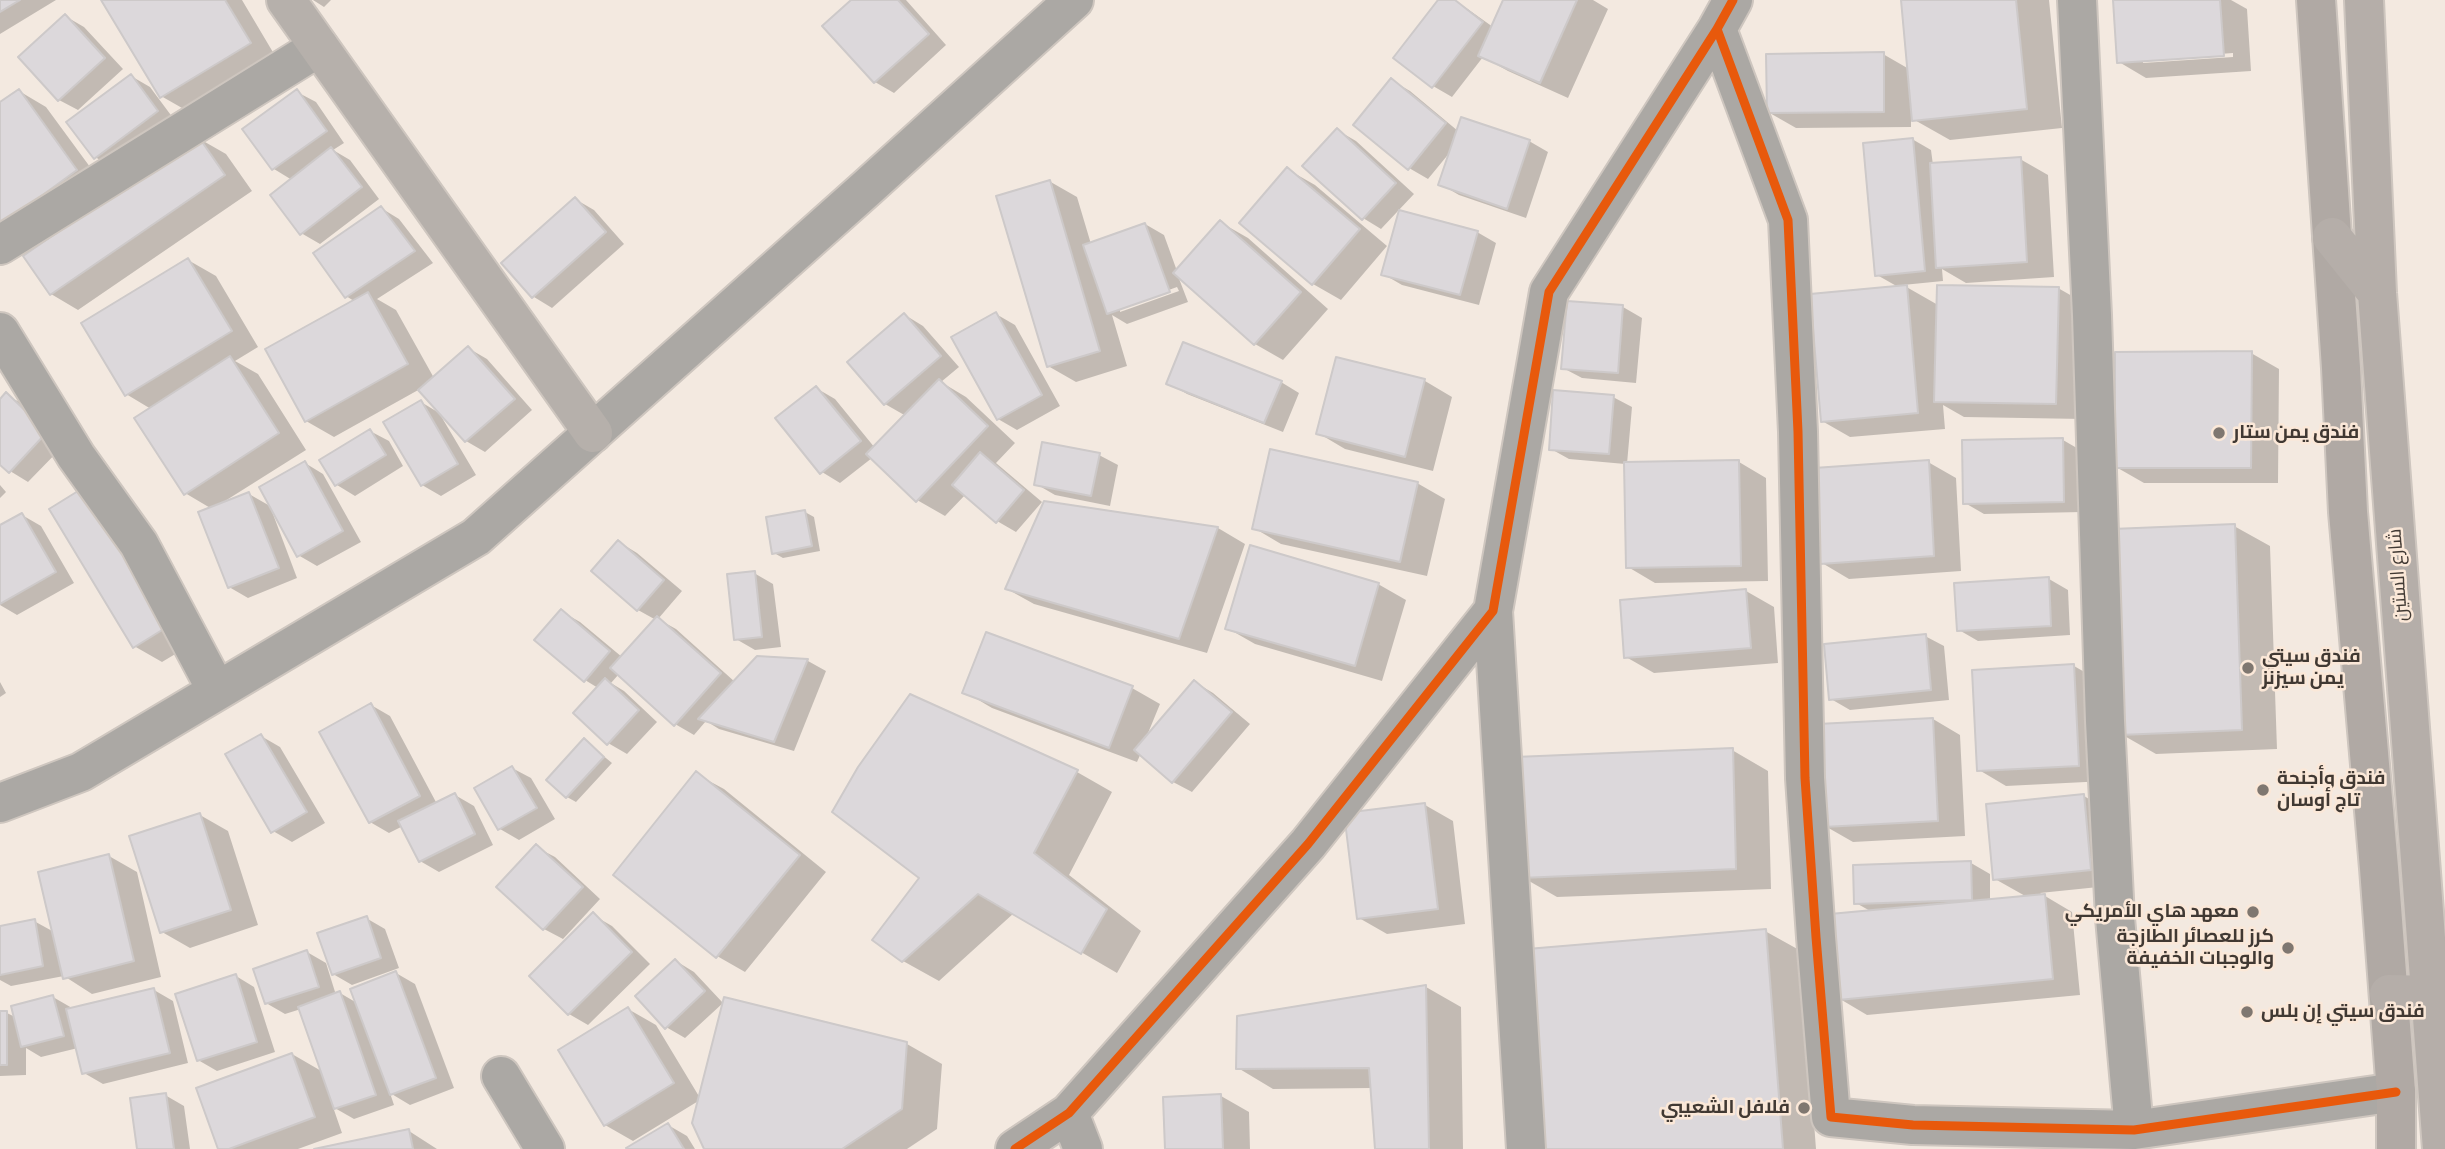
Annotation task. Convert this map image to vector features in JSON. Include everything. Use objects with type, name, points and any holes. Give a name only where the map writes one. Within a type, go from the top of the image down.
[{"type":"highway","name":"شارع الستين","points":[[2364,0],[2377,293],[2442,1149]]},
{"type":"highway","points":[[2332,237],[2377,293]]},
{"type":"highway","points":[[2389,994],[2431,995]]},
{"type":"main road","points":[[2316,0],[2348,512],[2396,1092],[2396,1149]]},
{"type":"street","points":[[286,0],[593,433]]},
{"type":"street","points":[[0,803],[81,772],[475,537],[1074,0]]},
{"type":"street","points":[[2077,0],[2092,315],[2105,721],[2115,918],[2134,1130]]},
{"type":"street","points":[[1725,15],[1788,220],[1798,432],[1805,778],[1831,1116],[1913,1137],[2134,1130],[2396,1092]]},
{"type":"street","points":[[1526,1149],[1493,611],[1549,292],[1725,15]]},
{"type":"street","points":[[0,245],[319,47]]},
{"type":"street","points":[[0,332],[76,456],[139,544],[218,691]]},
{"type":"street","points":[[1015,1149],[1069,1113],[1308,844],[1493,611]]},
{"type":"street","points":[[501,1076],[545,1149]]},
{"type":"street","points":[[1069,1113],[1083,1149]]},
{"type":"building","points":[[0,0],[20,0],[0,12]]},
{"type":"building","points":[[101,0],[225,0],[251,43],[160,98]]},
{"type":"building","points":[[851,0],[898,0],[929,34],[874,83],[822,26]]},
{"type":"building","points":[[1438,0],[1455,0],[1483,22],[1432,88],[1393,58]]},
{"type":"building","points":[[1503,0],[1577,0],[1540,83],[1478,56]]},
{"type":"building","points":[[1901,0],[2016,0],[2027,109],[1912,121]]},
{"type":"building","points":[[2113,0],[2220,0],[2224,56],[2117,63]]},
{"type":"building","points":[[65,14],[105,58],[58,101],[18,57]]},
{"type":"building","points":[[1884,52],[1884,112],[1767,113],[1766,54]]},
{"type":"building","points":[[131,74],[158,111],[94,159],[66,122]]},
{"type":"building","points":[[1391,78],[1446,123],[1408,170],[1353,125]]},
{"type":"building","points":[[19,89],[77,170],[0,226],[0,102]]},
{"type":"building","points":[[297,89],[327,131],[272,170],[242,129]]},
{"type":"building","points":[[1461,117],[1530,140],[1507,209],[1438,185]]},
{"type":"building","points":[[1337,128],[1396,183],[1362,220],[1302,166]]},
{"type":"building","points":[[198,136],[225,175],[50,295],[23,256]]},
{"type":"building","points":[[1913,138],[1925,271],[1875,276],[1863,143]]},
{"type":"building","points":[[331,147],[362,187],[300,235],[270,195]]},
{"type":"building","points":[[2021,157],[2027,262],[1936,268],[1930,163]]},
{"type":"building","points":[[1287,167],[1360,229],[1312,285],[1239,223]]},
{"type":"building","points":[[1050,180],[1100,351],[1047,367],[996,196]]},
{"type":"building","points":[[575,197],[606,232],[532,298],[501,263]]},
{"type":"building","points":[[381,206],[415,251],[345,298],[313,253]]},
{"type":"building","points":[[1399,210],[1478,231],[1460,295],[1381,275]]},
{"type":"building","points":[[1220,220],[1301,292],[1254,345],[1173,273]]},
{"type":"building","points":[[1145,223],[1170,292],[1107,314],[1083,245]]},
{"type":"building","points":[[188,258],[232,331],[125,396],[81,323]]},
{"type":"building","points":[[1907,285],[1918,413],[1821,422],[1810,294]]},
{"type":"building","points":[[1937,285],[2059,287],[2056,404],[1934,402]]},
{"type":"building","points":[[368,292],[408,364],[305,422],[265,349]]},
{"type":"building","points":[[1567,301],[1623,305],[1618,373],[1561,369]]},
{"type":"building","points":[[996,312],[1042,395],[997,420],[951,337]]},
{"type":"building","points":[[904,313],[941,356],[884,405],[847,362]]},
{"type":"building","points":[[1183,342],[1282,381],[1264,423],[1166,384]]},
{"type":"building","points":[[468,346],[515,399],[465,442],[418,390]]},
{"type":"building","points":[[2252,351],[2251,468],[2115,468],[2115,352]]},
{"type":"building","points":[[230,356],[279,433],[184,495],[134,418]]},
{"type":"building","points":[[1336,357],[1425,379],[1405,457],[1316,434]]},
{"type":"building","points":[[939,379],[988,426],[916,502],[866,454]]},
{"type":"building","points":[[816,386],[861,441],[820,474],[775,418]]},
{"type":"building","points":[[1553,390],[1614,395],[1609,454],[1549,450]]},
{"type":"building","points":[[6,392],[47,432],[9,473],[0,465],[0,399]]},
{"type":"building","points":[[421,400],[458,464],[421,486],[383,422]]},
{"type":"building","points":[[370,429],[386,455],[335,486],[319,460]]},
{"type":"building","points":[[2063,438],[2064,502],[1963,504],[1962,440]]},
{"type":"building","points":[[1042,442],[1100,453],[1091,496],[1034,485]]},
{"type":"building","points":[[1270,449],[1418,482],[1400,562],[1252,529]]},
{"type":"building","points":[[980,452],[1024,490],[996,523],[952,485]]},
{"type":"building","points":[[1739,460],[1741,566],[1626,568],[1624,462]]},
{"type":"building","points":[[1929,460],[1934,556],[1820,564],[1814,468]]},
{"type":"building","points":[[305,461],[343,531],[297,557],[259,487]]},
{"type":"building","points":[[91,483],[175,622],[133,648],[49,509]]},
{"type":"building","points":[[249,492],[279,568],[228,588],[198,512]]},
{"type":"building","points":[[1044,501],[1218,527],[1179,639],[1005,589]]},
{"type":"building","points":[[805,510],[812,546],[772,554],[766,517]]},
{"type":"building","points":[[22,513],[56,572],[0,604],[0,525]]},
{"type":"building","points":[[2235,524],[2242,730],[2119,735],[2112,529]]},
{"type":"building","points":[[618,540],[664,580],[637,611],[591,571]]},
{"type":"building","points":[[1250,545],[1379,583],[1355,666],[1225,629]]},
{"type":"building","points":[[755,571],[762,637],[734,640],[727,574]]},
{"type":"building","points":[[2049,577],[2051,626],[1957,631],[1954,583]]},
{"type":"building","points":[[1746,589],[1751,648],[1624,658],[1620,600]]},
{"type":"building","points":[[561,609],[610,651],[584,682],[534,640]]},
{"type":"building","points":[[657,616],[721,673],[674,726],[610,668]]},
{"type":"building","points":[[986,632],[1133,686],[1109,748],[962,693]]},
{"type":"building","points":[[1926,634],[1931,690],[1829,700],[1824,644]]},
{"type":"building","points":[[757,656],[808,659],[774,742],[698,719]]},
{"type":"building","points":[[2074,664],[2079,766],[1977,771],[1972,670]]},
{"type":"building","points":[[605,678],[639,710],[607,745],[573,713]]},
{"type":"building","points":[[1194,680],[1232,712],[1172,783],[1134,750]]},
{"type":"building","points":[[910,694],[1078,770],[1034,853],[1107,909],[1081,954],[978,894],[902,962],[872,940],[919,878],[832,812],[858,767]]},
{"type":"building","points":[[371,703],[420,796],[369,823],[319,732]]},
{"type":"building","points":[[1933,718],[1938,821],[1823,827],[1818,724]]},
{"type":"building","points":[[261,734],[307,812],[271,833],[225,754]]},
{"type":"building","points":[[584,738],[604,757],[566,798],[546,780]]},
{"type":"building","points":[[1733,748],[1736,869],[1520,878],[1515,757]]},
{"type":"building","points":[[512,766],[537,808],[498,830],[474,788]]},
{"type":"building","points":[[696,771],[800,855],[716,958],[613,875]]},
{"type":"building","points":[[455,793],[475,834],[419,862],[398,821]]},
{"type":"building","points":[[2084,794],[2091,870],[1993,880],[1986,804]]},
{"type":"building","points":[[1425,803],[1438,909],[1357,919],[1344,813]]},
{"type":"building","points":[[200,813],[231,910],[160,933],[129,836]]},
{"type":"building","points":[[536,844],[583,887],[543,930],[496,887]]},
{"type":"building","points":[[109,854],[134,961],[63,979],[38,872]]},
{"type":"building","points":[[1971,861],[1972,900],[1854,904],[1853,865]]},
{"type":"building","points":[[2045,894],[2053,979],[1838,1000],[1830,914]]},
{"type":"building","points":[[593,912],[632,952],[568,1015],[529,976]]},
{"type":"building","points":[[367,916],[381,958],[332,975],[317,933]]},
{"type":"building","points":[[35,919],[43,966],[0,975],[0,926]]},
{"type":"building","points":[[1766,929],[1783,1149],[1542,1149],[1527,949]]},
{"type":"building","points":[[307,950],[319,987],[265,1004],[253,969]]},
{"type":"building","points":[[675,959],[705,991],[665,1029],[635,996]]},
{"type":"building","points":[[396,971],[436,1078],[390,1095],[350,989]]},
{"type":"building","points":[[236,974],[257,1042],[197,1061],[175,994]]},
{"type":"building","points":[[1426,985],[1429,1149],[1375,1149],[1369,1068],[1236,1069],[1237,1016]]},
{"type":"building","points":[[154,988],[170,1053],[82,1074],[66,1009]]},
{"type":"building","points":[[340,991],[376,1095],[334,1109],[298,1007]]},
{"type":"building","points":[[53,995],[64,1036],[21,1047],[11,1006]]},
{"type":"building","points":[[724,997],[907,1042],[902,1109],[842,1149],[704,1149],[692,1123]]},
{"type":"building","points":[[628,1007],[674,1083],[604,1126],[558,1050]]},
{"type":"building","points":[[0,1011],[7,1011],[7,1065],[0,1065]]},
{"type":"building","points":[[292,1053],[315,1117],[229,1149],[218,1149],[196,1088]]},
{"type":"building","points":[[166,1093],[174,1149],[137,1149],[130,1098]]},
{"type":"building","points":[[1221,1094],[1223,1149],[1165,1149],[1163,1097]]},
{"type":"building","points":[[668,1123],[684,1149],[626,1148]]},
{"type":"building","points":[[409,1129],[413,1149],[314,1149]]},
{"type":"cycle path","points":[[1015,1149],[1069,1113],[1308,844],[1493,611],[1549,292],[1733,0]]},
{"type":"cycle path","points":[[1717,29],[1788,220],[1798,432],[1805,778],[1831,1117],[1913,1125],[2134,1130],[2396,1092]]},
{"type":"place","name":"فندق يمن ستار","points":[[2219,433]]},
{"type":"place","name":"فندق سيتي يمن سيزنز","points":[[2248,668]]},
{"type":"place","name":"فندق وأجنحة تاج أوسان","points":[[2263,790]]},
{"type":"place","name":"معهد هاي الأمريكي","points":[[2253,912]]},
{"type":"place","name":"كرز للعصائر الطازجة والوجبات الخفيفة","points":[[2288,948]]},
{"type":"place","name":"فندق سيتي إن بلس","points":[[2247,1012]]},
{"type":"place","name":"فلافل الشعيبي","points":[[1804,1108]]}]
